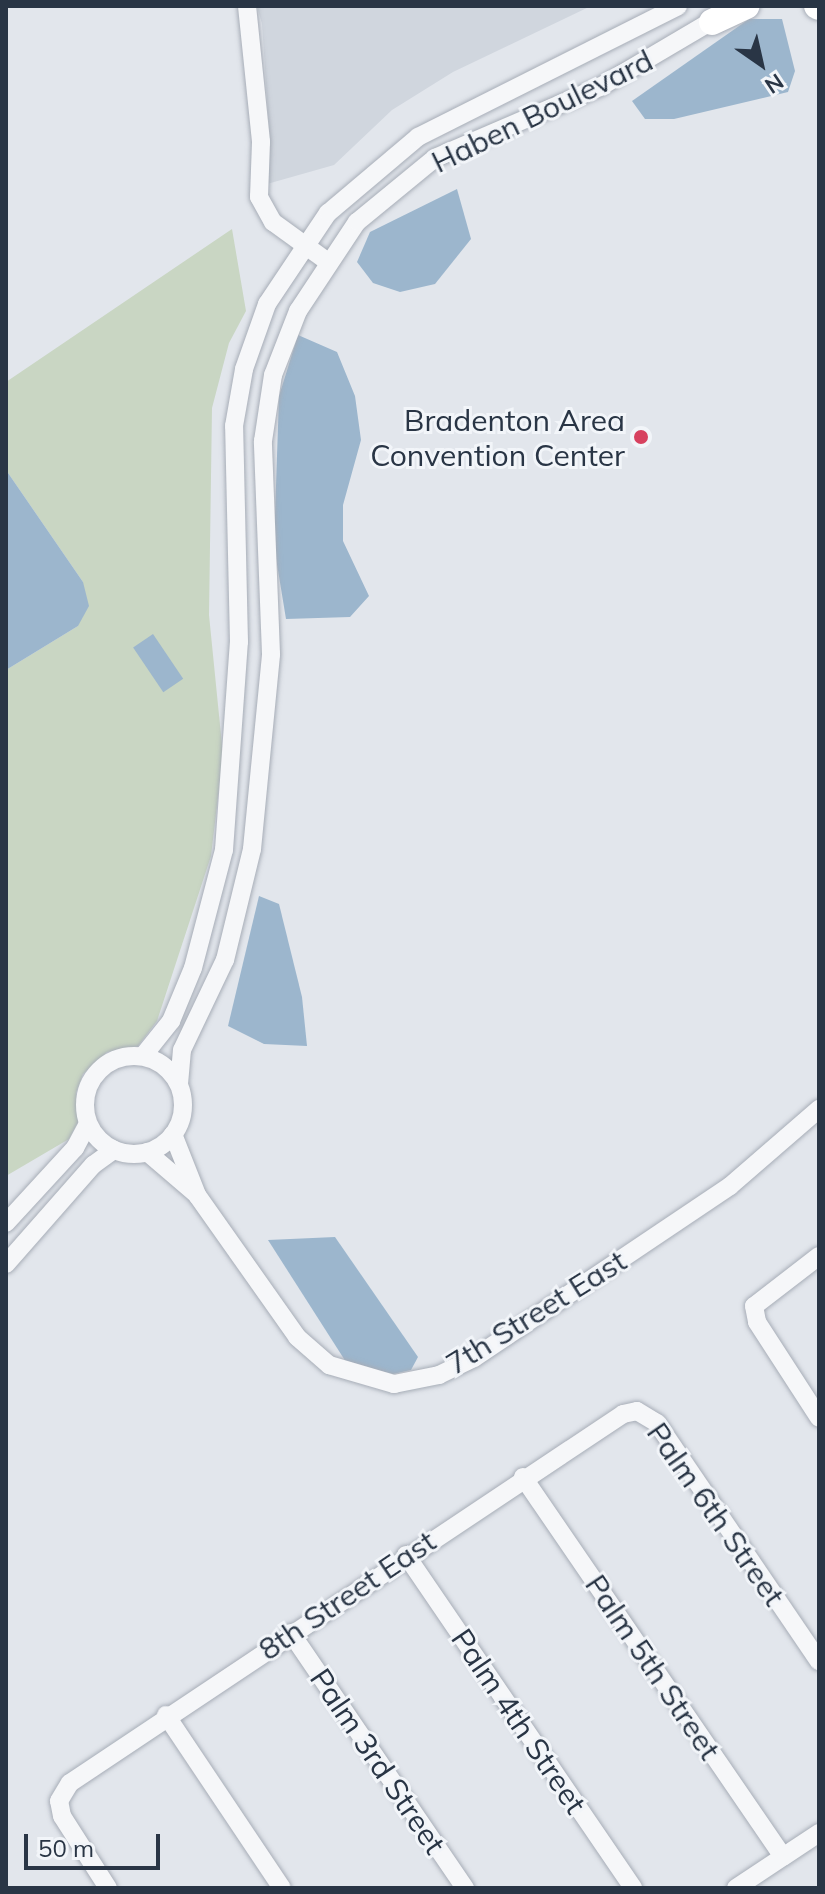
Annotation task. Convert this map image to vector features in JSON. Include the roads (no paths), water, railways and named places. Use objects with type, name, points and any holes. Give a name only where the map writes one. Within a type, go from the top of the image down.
[{"type":"highway","points":[[712,22],[746,6]]},
{"type":"street","points":[[247,6],[261,142],[259,197],[273,222],[305,241],[328,262]]},
{"type":"street","name":"Haben Boulevard","points":[[143,1056],[171,1021],[217,884],[233,769],[239,642],[232,465],[240,388],[267,304],[305,241],[353,187],[418,137],[678,6]]},
{"type":"street","name":"Haben Boulevard","points":[[179,1084],[182,1050],[225,960],[244,896],[260,796],[271,654],[261,482],[265,418],[288,333],[328,262],[357,222],[435,158],[600,87],[734,6]]},
{"type":"street","points":[[239,642],[271,654]]},
{"type":"street","points":[[6,1223],[75,1148],[88,1124],[86,1095],[101,1069],[113,1060],[143,1056],[170,1071],[179,1084],[183,1110],[173,1134],[147,1152],[114,1150],[93,1165],[6,1264]]},
{"type":"street","name":"7th Street East","points":[[173,1134],[197,1195],[297,1337],[329,1365],[394,1384],[439,1375],[474,1358],[730,1186],[819,1109]]},
{"type":"street","points":[[88,1124],[114,1150]]},
{"type":"street","name":"7th Street East","points":[[147,1152],[197,1195]]},
{"type":"street","points":[[819,1256],[754,1306],[765,1336],[819,1418]]},
{"type":"street","name":"8th Street East","points":[[108,1888],[66,1824],[59,1801],[63,1791],[166,1715],[604,1423],[637,1411]]},
{"type":"street","name":"Palm 6th Street","points":[[637,1411],[665,1433],[819,1661]]},
{"type":"street","name":"Palm 5th Street","points":[[523,1477],[783,1857]]},
{"type":"street","name":"Palm 4th Street","points":[[406,1555],[633,1888]]},
{"type":"street","name":"Palm 3rd Street","points":[[291,1633],[465,1888]]},
{"type":"street","points":[[166,1715],[282,1888]]},
{"type":"street","points":[[736,1888],[819,1833]]},
{"type":"water","points":[[749,19],[782,19],[795,71],[788,92],[674,119],[645,119],[632,101]]},
{"type":"water","points":[[457,189],[471,239],[435,284],[400,292],[373,283],[357,262],[370,232]]},
{"type":"water","points":[[298,335],[337,352],[355,396],[361,440],[343,505],[343,541],[369,596],[350,617],[286,619],[274,546],[279,396]]},
{"type":"water","points":[[6,470],[83,582],[89,606],[78,626],[6,670]]},
{"type":"water","points":[[153,634],[183,679],[163,692],[133,647]]},
{"type":"water","points":[[259,896],[279,904],[302,997],[307,1046],[264,1044],[228,1026]]},
{"type":"water","points":[[335,1237],[418,1357],[411,1370],[393,1374],[346,1362],[268,1240]]},
{"type":"place","name":"Bradenton Area Convention Center","points":[[641,437]]}]
